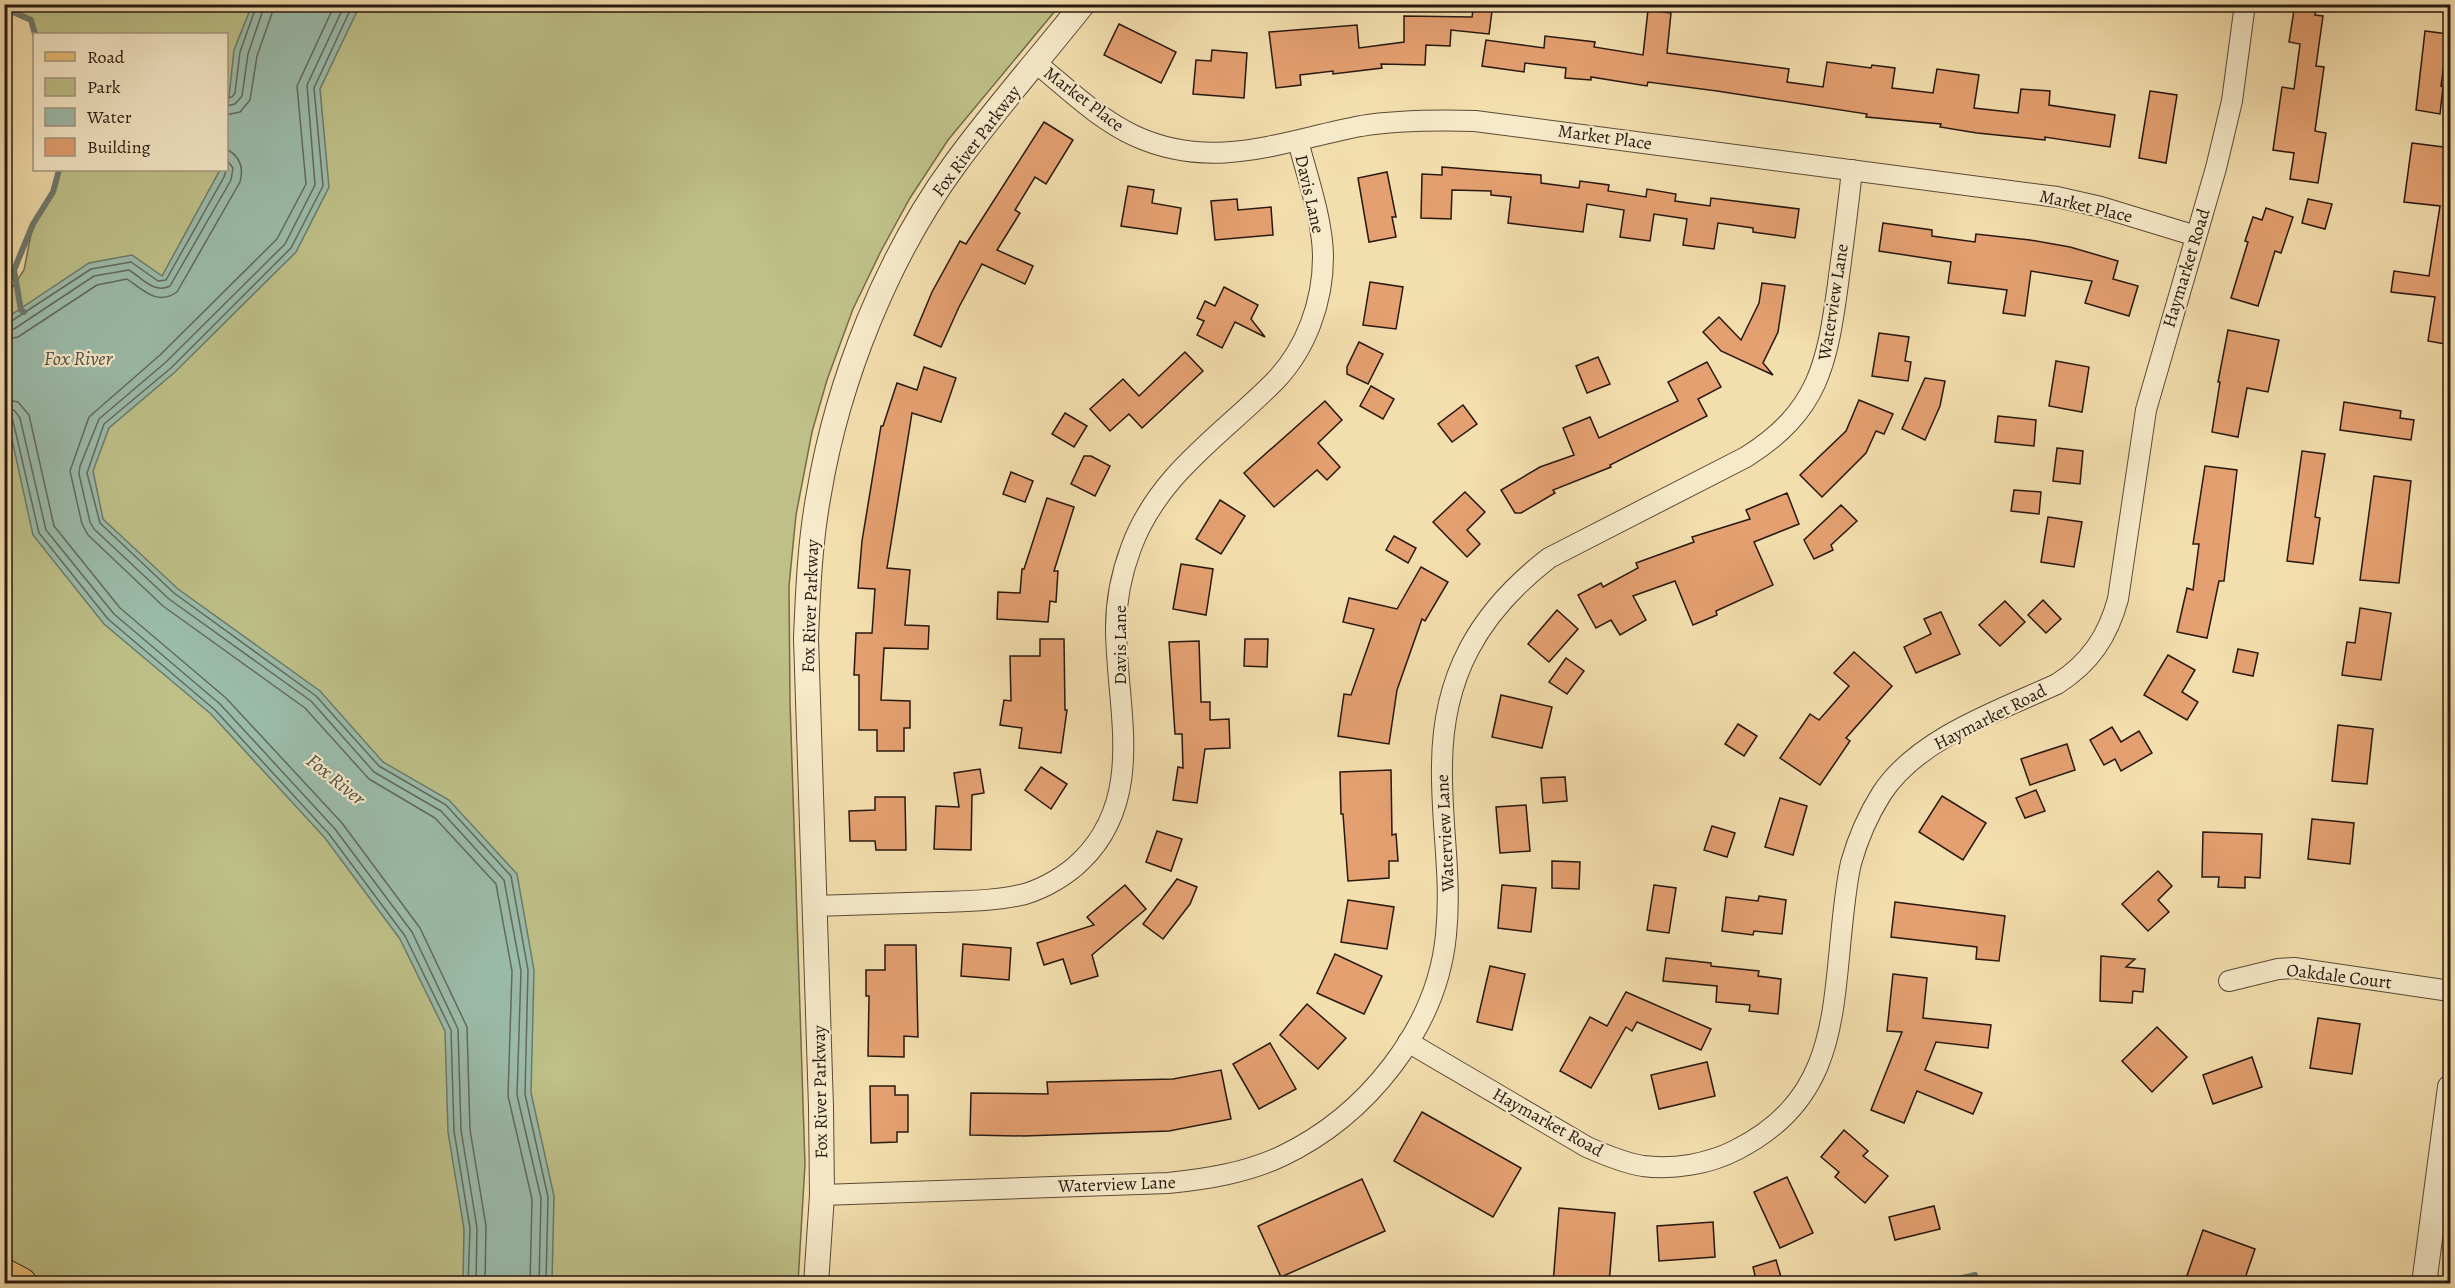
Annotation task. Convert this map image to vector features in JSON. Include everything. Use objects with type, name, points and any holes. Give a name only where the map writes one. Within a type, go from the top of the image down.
[{"type":"main road","points":[[4,1275],[21,1284]]},
{"type":"street","name":"Fox River Parkway","points":[[816,1284],[822,1195],[806,638],[810,556],[819,493],[833,425],[864,335],[890,275],[921,216],[954,165],[1083,4]]},
{"type":"street","name":"Haymarket Road","points":[[1408,1041],[1587,1147],[1614,1159],[1642,1166],[1688,1164],[1727,1155],[1751,1143],[1774,1127],[1794,1106],[1820,1062],[1829,1034],[1851,865],[1860,833],[1884,790],[1905,767],[1936,743],[2057,684],[2072,674],[2093,652],[2111,625],[2118,599],[2146,410],[2216,168],[2232,101],[2245,4]]},
{"type":"street","name":"Market Place","points":[[1036,63],[1103,117],[1133,136],[1161,146],[1209,154],[1243,153],[1362,126],[1410,121],[1475,121],[2056,197],[2101,207],[2196,236]]},
{"type":"street","name":"Davis Lane","points":[[814,906],[998,900],[1028,893],[1051,882],[1079,863],[1093,848],[1117,803],[1124,763],[1116,626],[1121,586],[1131,548],[1157,497],[1189,460],[1276,379],[1314,318],[1321,291],[1323,257],[1317,219],[1298,141]]},
{"type":"street","name":"Waterview Lane","points":[[822,1195],[1168,1183],[1207,1179],[1282,1156],[1337,1121],[1384,1076],[1408,1041],[1433,988],[1446,938],[1449,895],[1442,769],[1444,724],[1451,692],[1464,657],[1496,606],[1523,578],[1549,558],[1746,457],[1788,426],[1815,387],[1825,362],[1832,330],[1852,170]]},
{"type":"street","name":"Oakdale Court","points":[[2229,981],[2278,969],[2294,968],[2451,991]]},
{"type":"street","points":[[2424,1284],[2443,1199],[2450,1094]]},
{"type":"green space","points":[[4,5],[1060,5],[948,140],[910,198],[853,309],[827,380],[812,432],[796,515],[789,586],[790,702],[805,1164],[798,1283],[49,1284],[5,1260],[5,298],[24,270],[33,224],[53,192],[59,171],[228,171],[228,33],[35,33],[31,20],[5,8]]},
{"type":"water","name":"Fox River","points":[[252,5],[360,5],[320,89],[329,187],[296,252],[175,372],[109,428],[93,471],[103,519],[178,589],[320,691],[383,762],[449,800],[517,874],[534,970],[531,1093],[554,1196],[552,1283],[463,1283],[464,1229],[448,1132],[445,1031],[400,939],[325,838],[211,714],[104,624],[33,535],[5,408],[5,319],[89,263],[132,255],[162,276],[219,171],[228,171],[228,106],[234,50]]},
{"type":"building","points":[[2295,4],[2317,4],[2315,15],[2323,16],[2316,66],[2324,67],[2315,131],[2326,133],[2318,183],[2290,179],[2294,153],[2273,150],[2282,87],[2294,89],[2300,44],[2289,42]]},
{"type":"building","points":[[1473,10],[1492,11],[1489,34],[1451,30],[1450,46],[1426,45],[1425,65],[1381,64],[1382,68],[1333,74],[1333,71],[1300,75],[1301,85],[1276,88],[1269,32],[1357,25],[1359,48],[1404,42],[1404,16],[1472,17]]},
{"type":"building","points":[[1648,10],[1671,13],[1667,53],[1789,69],[1787,82],[1823,87],[1827,62],[1871,68],[1872,65],[1895,68],[1892,88],[1933,93],[1937,69],[1979,75],[1974,108],[2018,113],[2021,89],[2050,91],[2049,105],[2115,115],[2110,147],[2045,137],[2045,140],[1977,133],[1940,127],[1941,124],[1866,117],[1867,114],[1648,82],[1647,86],[1591,77],[1591,80],[1565,78],[1566,68],[1525,63],[1524,72],[1482,66],[1486,40],[1544,48],[1545,36],[1595,42],[1594,47],[1643,55]]},
{"type":"building","points":[[1119,24],[1176,52],[1161,83],[1104,55]]},
{"type":"building","points":[[2425,31],[2448,34],[2440,114],[2416,110]]},
{"type":"building","points":[[1212,50],[1247,53],[1244,98],[1193,94],[1196,60],[1211,61]]},
{"type":"building","points":[[2150,91],[2177,95],[2166,163],[2139,158]]},
{"type":"building","points":[[1044,122],[1073,140],[1046,184],[1035,177],[1015,210],[1020,213],[997,250],[1033,266],[1025,284],[982,264],[941,347],[914,335],[932,292],[960,241],[966,244]]},
{"type":"building","points":[[2412,143],[2451,148],[2451,345],[2428,341],[2435,297],[2391,292],[2394,271],[2429,276],[2440,206],[2404,202]]},
{"type":"building","points":[[1442,167],[1541,175],[1541,183],[1579,188],[1580,181],[1609,185],[1608,191],[1646,197],[1647,189],[1676,194],[1675,201],[1710,206],[1711,198],[1799,209],[1795,238],[1753,232],[1753,228],[1718,223],[1714,249],[1683,245],[1687,219],[1654,214],[1650,241],[1620,237],[1624,210],[1587,204],[1583,232],[1508,223],[1511,197],[1491,195],[1491,191],[1452,190],[1451,219],[1421,218],[1422,174],[1442,175]]},
{"type":"building","points":[[1387,172],[1396,217],[1392,217],[1396,237],[1369,242],[1358,178]]},
{"type":"building","points":[[1128,186],[1154,190],[1152,203],[1181,208],[1177,234],[1121,226]]},
{"type":"building","points":[[1237,199],[1238,210],[1271,207],[1273,235],[1215,240],[1211,201]]},
{"type":"building","points":[[2308,199],[2332,204],[2325,229],[2302,223]]},
{"type":"building","points":[[2266,208],[2293,217],[2281,253],[2275,251],[2258,306],[2231,298],[2253,217],[2262,220]]},
{"type":"building","points":[[1883,223],[1932,230],[1932,236],[1975,242],[1976,234],[2030,240],[2070,247],[2118,261],[2113,279],[2138,286],[2129,316],[2085,303],[2092,281],[2031,271],[2025,316],[2003,313],[2007,290],[1948,283],[1951,262],[1879,251]]},
{"type":"building","points":[[1370,282],[1403,287],[1396,329],[1363,325]]},
{"type":"building","points":[[1762,283],[1785,286],[1778,332],[1763,363],[1773,375],[1721,351],[1703,332],[1719,317],[1741,340],[1759,303]]},
{"type":"building","points":[[1224,287],[1258,305],[1251,319],[1265,337],[1235,322],[1222,348],[1197,335],[1204,321],[1197,318],[1205,301],[1215,306]]},
{"type":"building","points":[[2228,330],[2279,340],[2268,392],[2247,388],[2238,437],[2212,432],[2220,382],[2218,382]]},
{"type":"building","points":[[1879,333],[1909,337],[1905,361],[1911,362],[1908,381],[1872,376]]},
{"type":"building","points":[[1359,342],[1383,354],[1368,384],[1347,374],[1347,367]]},
{"type":"building","points":[[1185,352],[1203,371],[1142,428],[1129,414],[1110,431],[1090,409],[1123,379],[1139,396]]},
{"type":"building","points":[[1598,357],[1610,384],[1587,393],[1576,366]]},
{"type":"building","points":[[2056,361],[2089,367],[2082,412],[2049,406]]},
{"type":"building","points":[[1707,362],[1721,387],[1698,399],[1707,416],[1610,465],[1611,467],[1553,490],[1555,493],[1521,513],[1515,513],[1501,490],[1540,467],[1574,455],[1563,428],[1590,417],[1599,438],[1678,401],[1668,382]]},
{"type":"building","points":[[924,367],[956,378],[941,422],[912,413],[887,568],[910,570],[905,625],[929,626],[928,649],[884,648],[881,700],[910,701],[910,728],[904,728],[904,751],[877,751],[877,730],[859,730],[859,675],[854,675],[856,633],[872,633],[875,589],[858,588],[862,541],[881,426],[883,426],[897,383],[917,390]]},
{"type":"building","points":[[1925,378],[1945,381],[1940,406],[1925,440],[1902,429]]},
{"type":"building","points":[[1371,386],[1394,399],[1383,419],[1360,406]]},
{"type":"building","points":[[1859,400],[1893,414],[1884,434],[1876,431],[1866,453],[1822,497],[1800,475],[1846,431]]},
{"type":"building","points":[[1325,401],[1342,420],[1318,443],[1340,467],[1327,480],[1317,470],[1274,507],[1244,473]]},
{"type":"building","points":[[2344,402],[2401,411],[2400,418],[2414,420],[2411,440],[2340,430]]},
{"type":"building","points":[[1463,405],[1477,424],[1452,442],[1438,424]]},
{"type":"building","points":[[1065,413],[1087,426],[1074,447],[1052,434]]},
{"type":"building","points":[[1998,416],[2036,420],[2034,446],[1995,442]]},
{"type":"building","points":[[2057,448],[2083,451],[2080,484],[2053,481]]},
{"type":"building","points":[[2302,451],[2325,454],[2315,517],[2320,518],[2313,564],[2287,561]]},
{"type":"building","points":[[1084,456],[1091,456],[1110,466],[1095,496],[1071,484]]},
{"type":"building","points":[[2205,466],[2237,470],[2224,581],[2219,581],[2207,638],[2177,632],[2187,588],[2193,590],[2199,544],[2193,544]]},
{"type":"building","points":[[1011,472],[1033,481],[1025,502],[1003,494]]},
{"type":"building","points":[[2374,476],[2411,481],[2399,583],[2360,580]]},
{"type":"building","points":[[2014,490],[2041,492],[2039,514],[2011,511]]},
{"type":"building","points":[[1465,492],[1485,512],[1467,530],[1480,544],[1467,557],[1433,522]]},
{"type":"building","points":[[1787,493],[1799,524],[1754,542],[1773,585],[1716,611],[1717,615],[1693,625],[1675,581],[1633,596],[1646,620],[1620,635],[1611,620],[1596,628],[1578,595],[1601,583],[1603,587],[1638,568],[1636,563],[1694,542],[1692,537],[1750,519],[1746,510]]},
{"type":"building","points":[[1047,498],[1074,507],[1054,571],[1058,571],[1056,602],[1050,601],[1048,622],[997,619],[998,592],[1020,593],[1022,569],[1024,569]]},
{"type":"building","points":[[1220,500],[1245,516],[1221,554],[1196,539]]},
{"type":"building","points":[[1841,505],[1857,521],[1831,545],[1833,550],[1814,559],[1804,540]]},
{"type":"building","points":[[2048,517],[2082,522],[2074,567],[2041,562]]},
{"type":"building","points":[[1394,536],[1416,548],[1408,563],[1386,550]]},
{"type":"building","points":[[1181,564],[1213,569],[1206,615],[1173,609]]},
{"type":"building","points":[[1421,567],[1448,582],[1425,621],[1422,619],[1397,690],[1389,744],[1338,736],[1344,694],[1351,695],[1374,629],[1343,622],[1349,598],[1397,609]]},
{"type":"building","points":[[2043,600],[2061,619],[2046,633],[2028,615]]},
{"type":"building","points":[[2005,601],[2025,622],[2000,646],[1979,625]]},
{"type":"building","points":[[2360,608],[2391,613],[2381,680],[2342,675],[2347,642],[2355,643]]},
{"type":"building","points":[[1557,610],[1578,629],[1549,662],[1528,644]]},
{"type":"building","points":[[1941,612],[1960,654],[1916,673],[1904,647],[1931,634],[1924,619]]},
{"type":"building","points":[[1040,639],[1064,639],[1065,710],[1067,710],[1061,753],[1019,748],[1022,728],[1000,725],[1004,700],[1011,701],[1010,656],[1040,656]]},
{"type":"building","points":[[1245,639],[1268,639],[1267,667],[1244,666]]},
{"type":"building","points":[[1199,641],[1201,702],[1210,702],[1210,720],[1229,719],[1230,748],[1205,749],[1197,803],[1173,800],[1178,767],[1183,768],[1182,734],[1175,734],[1169,642]]},
{"type":"building","points":[[2238,649],[2258,653],[2253,676],[2233,672]]},
{"type":"building","points":[[1854,652],[1892,686],[1846,738],[1850,741],[1820,785],[1780,758],[1810,714],[1819,720],[1849,686],[1834,673]]},
{"type":"building","points":[[2168,655],[2195,670],[2182,692],[2198,702],[2187,720],[2144,695]]},
{"type":"building","points":[[1566,658],[1584,671],[1567,694],[1549,682]]},
{"type":"building","points":[[1501,695],[1552,707],[1542,748],[1492,737]]},
{"type":"building","points":[[1738,724],[1757,736],[1744,756],[1725,744]]},
{"type":"building","points":[[2338,725],[2373,729],[2367,784],[2332,781]]},
{"type":"building","points":[[2112,727],[2121,742],[2139,731],[2152,753],[2121,771],[2115,759],[2104,765],[2090,740]]},
{"type":"building","points":[[2067,744],[2075,770],[2030,785],[2021,759]]},
{"type":"building","points":[[1041,767],[1067,784],[1051,809],[1025,790]]},
{"type":"building","points":[[980,769],[984,793],[972,795],[971,850],[934,849],[936,806],[959,807],[954,773]]},
{"type":"building","points":[[1391,770],[1392,835],[1396,834],[1398,861],[1389,861],[1389,878],[1348,881],[1343,814],[1341,814],[1340,772]]},
{"type":"building","points":[[1565,777],[1567,801],[1543,803],[1541,778]]},
{"type":"building","points":[[2036,790],[2045,811],[2025,818],[2016,798]]},
{"type":"building","points":[[1942,796],[1986,823],[1963,860],[1919,832]]},
{"type":"building","points":[[875,797],[905,797],[906,850],[876,850],[875,841],[850,841],[849,811],[875,810]]},
{"type":"building","points":[[1780,798],[1807,806],[1793,855],[1765,847]]},
{"type":"building","points":[[1526,805],[1530,851],[1500,853],[1496,807]]},
{"type":"building","points":[[2312,819],[2354,823],[2350,864],[2308,859]]},
{"type":"building","points":[[1712,826],[1735,833],[1727,857],[1704,850]]},
{"type":"building","points":[[1157,831],[1182,839],[1171,871],[1146,862]]},
{"type":"building","points":[[2203,832],[2262,834],[2260,878],[2245,877],[2245,888],[2218,887],[2219,877],[2202,877]]},
{"type":"building","points":[[1552,861],[1580,862],[1579,889],[1552,888]]},
{"type":"building","points":[[2158,871],[2172,886],[2158,900],[2169,912],[2148,931],[2122,904]]},
{"type":"building","points":[[1177,879],[1197,887],[1190,904],[1163,939],[1143,924]]},
{"type":"building","points":[[1125,885],[1146,909],[1092,955],[1098,976],[1071,984],[1063,959],[1044,965],[1037,943],[1094,925],[1087,917]]},
{"type":"building","points":[[1502,885],[1536,888],[1531,932],[1498,928]]},
{"type":"building","points":[[1654,885],[1676,888],[1669,933],[1647,930]]},
{"type":"building","points":[[1759,896],[1786,900],[1782,934],[1754,931],[1753,935],[1722,931],[1726,897],[1758,901]]},
{"type":"building","points":[[1348,900],[1394,907],[1387,949],[1341,942]]},
{"type":"building","points":[[1895,902],[2005,916],[1999,961],[1976,959],[1977,947],[1891,937]]},
{"type":"building","points":[[963,944],[1011,948],[1009,980],[961,976]]},
{"type":"building","points":[[885,945],[916,945],[918,1037],[904,1036],[904,1057],[868,1056],[869,996],[866,996],[866,970],[885,970]]},
{"type":"building","points":[[1335,954],[1382,976],[1364,1014],[1317,993]]},
{"type":"building","points":[[2101,956],[2135,959],[2126,967],[2145,969],[2143,992],[2133,991],[2132,1003],[2100,1001]]},
{"type":"building","points":[[1666,958],[1759,971],[1758,976],[1781,979],[1778,1014],[1749,1011],[1750,1005],[1716,1002],[1717,986],[1663,981]]},
{"type":"building","points":[[1490,966],[1525,974],[1512,1030],[1477,1022]]},
{"type":"building","points":[[1893,974],[1927,978],[1923,1018],[1991,1025],[1988,1048],[1936,1042],[1925,1070],[1982,1093],[1973,1114],[1917,1091],[1904,1123],[1871,1110],[1902,1032],[1887,1031]]},
{"type":"building","points":[[1626,992],[1711,1029],[1701,1050],[1637,1022],[1632,1031],[1626,1027],[1591,1088],[1560,1071],[1590,1017],[1607,1026]]},
{"type":"building","points":[[1307,1004],[1346,1038],[1318,1069],[1280,1035]]},
{"type":"building","points":[[2318,1018],[2360,1024],[2352,1074],[2310,1068]]},
{"type":"building","points":[[2157,1027],[2187,1057],[2152,1092],[2122,1061]]},
{"type":"building","points":[[1270,1043],[1296,1089],[1259,1109],[1233,1064]]},
{"type":"building","points":[[2252,1057],[2262,1087],[2213,1104],[2203,1075]]},
{"type":"building","points":[[1707,1062],[1715,1096],[1659,1109],[1651,1075]]},
{"type":"building","points":[[1221,1070],[1231,1119],[1169,1131],[1024,1136],[970,1135],[971,1093],[1048,1094],[1047,1082],[1173,1079]]},
{"type":"building","points":[[870,1086],[895,1086],[895,1095],[908,1095],[908,1132],[897,1132],[897,1142],[871,1143]]},
{"type":"building","points":[[1422,1112],[1521,1168],[1493,1217],[1394,1161]]},
{"type":"building","points":[[1844,1130],[1868,1151],[1863,1156],[1888,1176],[1865,1203],[1835,1177],[1839,1172],[1821,1157]]},
{"type":"building","points":[[1787,1177],[1813,1233],[1780,1248],[1754,1192]]},
{"type":"building","points":[[1362,1179],[1385,1231],[1281,1277],[1258,1226]]},
{"type":"building","points":[[1934,1206],[1940,1229],[1895,1240],[1889,1217]]},
{"type":"building","points":[[1559,1208],[1615,1213],[1609,1284],[1553,1284]]},
{"type":"building","points":[[1713,1222],[1715,1257],[1659,1261],[1657,1226]]},
{"type":"building","points":[[2203,1230],[2255,1249],[2243,1284],[2184,1284]]},
{"type":"building","points":[[1776,1260],[1783,1284],[1757,1284],[1753,1267]]},
{"type":"waterway","points":[[4,8],[31,20],[35,33]]},
{"type":"waterway","points":[[24,312],[21,310],[14,270],[33,224],[53,192],[59,171]]},
{"type":"waterway","points":[[1938,1284],[1975,1275]]}]
